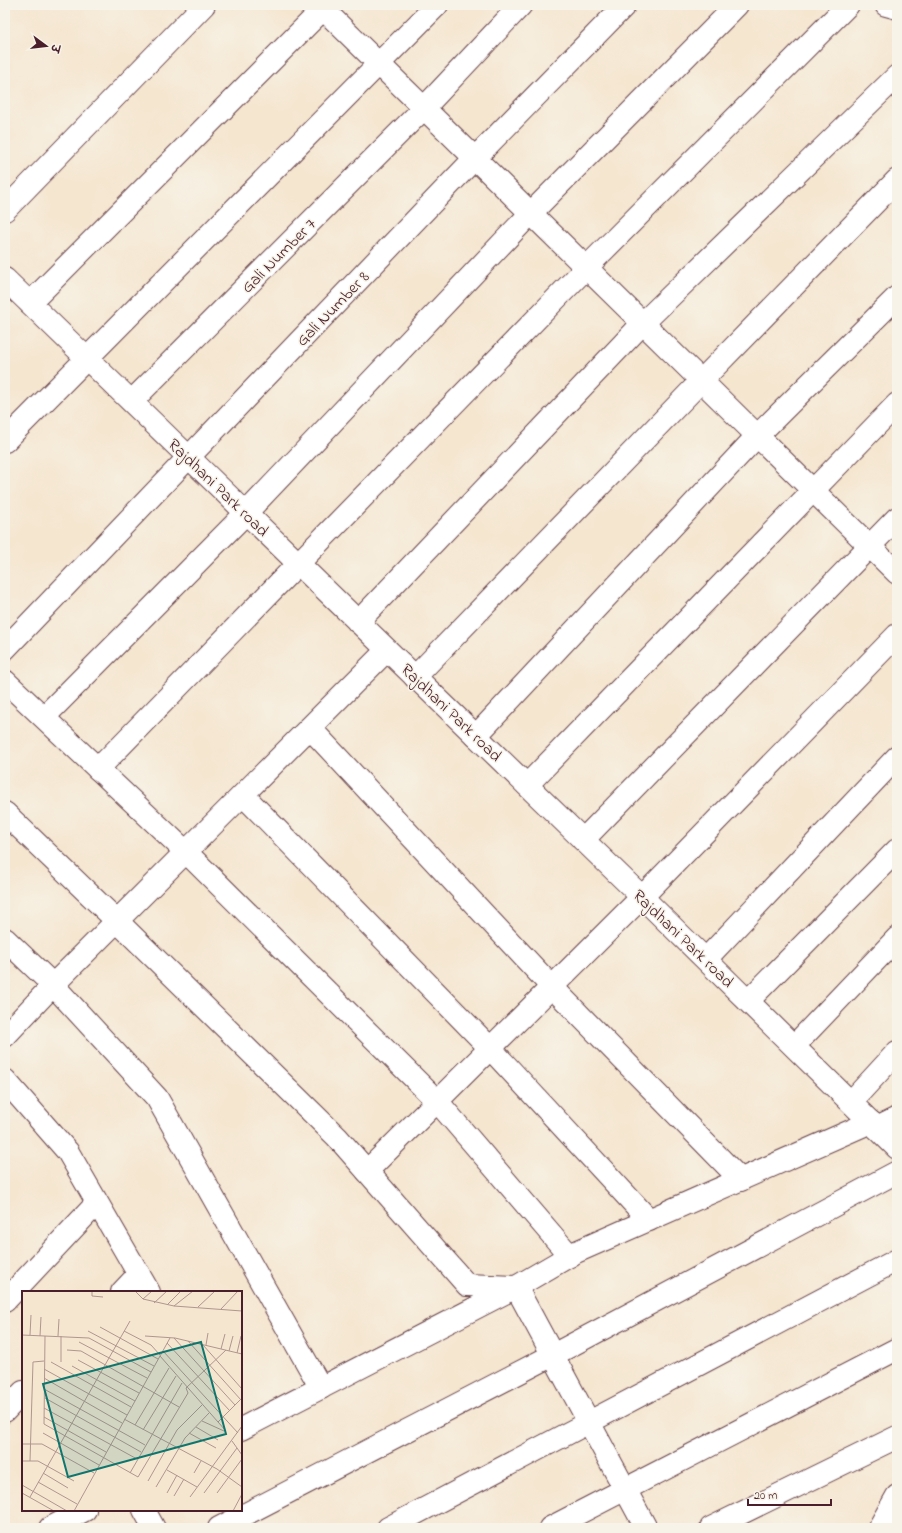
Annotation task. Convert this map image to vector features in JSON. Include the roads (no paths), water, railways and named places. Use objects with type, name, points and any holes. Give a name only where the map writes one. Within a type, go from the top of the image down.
[{"type":"street","points":[[5,210],[204,5]]},
{"type":"street","points":[[5,441],[86,357],[436,5]]},
{"type":"street","name":"Gali Number 7","points":[[132,401],[424,108],[521,5]]},
{"type":"street","name":"Gali Number 8","points":[[5,649],[475,158],[625,5]]},
{"type":"street","points":[[44,718],[246,513],[530,213],[737,5]]},
{"type":"street","points":[[98,768],[586,268],[848,5]]},
{"type":"street","points":[[886,5],[897,8]]},
{"type":"street","points":[[30,303],[323,6],[378,64],[897,573]]},
{"type":"street","points":[[358,622],[643,323],[897,76]]},
{"type":"street","points":[[415,677],[897,180]]},
{"type":"street","name":"Rajdhani Park road","points":[[5,279],[706,959],[897,1148]]},
{"type":"street","points":[[476,736],[757,436],[897,297]]},
{"type":"street","points":[[526,785],[897,404]]},
{"type":"street","points":[[583,840],[897,518]]},
{"type":"street","points":[[367,1171],[642,897],[897,635]]},
{"type":"street","points":[[5,1036],[387,650]]},
{"type":"street","points":[[5,681],[186,852],[437,1101],[570,1256]]},
{"type":"street","points":[[310,728],[552,987],[741,1180]]},
{"type":"street","points":[[706,959],[897,757]]},
{"type":"street","points":[[243,795],[490,1048],[650,1220]]},
{"type":"street","points":[[5,813],[118,921],[337,1137],[467,1285],[516,1286]]},
{"type":"street","points":[[748,1001],[897,850]]},
{"type":"street","points":[[794,1046],[897,938]]},
{"type":"street","points":[[5,939],[53,986],[157,1098],[321,1388]]},
{"type":"street","points":[[851,1102],[897,1052]]},
{"type":"street","points":[[5,1080],[68,1152],[144,1283],[124,1291]]},
{"type":"street","points":[[242,1428],[516,1286],[570,1256],[741,1180],[874,1125],[897,1118]]},
{"type":"street","points":[[219,1528],[553,1354],[897,1172]]},
{"type":"street","points":[[5,1301],[97,1203]]},
{"type":"street","points":[[388,1528],[897,1260]]},
{"type":"street","points":[[516,1286],[646,1528]]},
{"type":"street","points":[[550,1528],[897,1349]]},
{"type":"street","points":[[5,1411],[22,1393]]},
{"type":"street","points":[[711,1528],[897,1437]]},
{"type":"street","points":[[880,1528],[897,1496]]},
{"type":"street","points":[[35,1528],[47,1511]]},
{"type":"street","points":[[50,1528],[83,1511]]},
{"type":"street","points":[[145,1511],[154,1528]]}]
